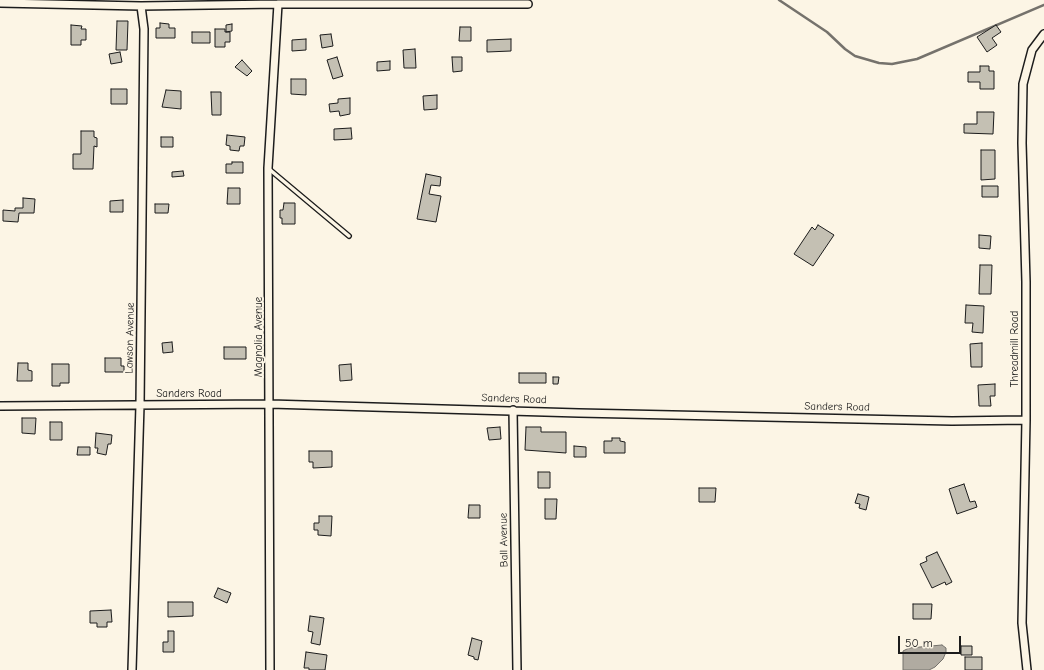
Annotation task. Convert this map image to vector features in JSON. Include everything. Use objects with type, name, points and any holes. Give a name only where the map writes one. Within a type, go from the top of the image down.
[{"type":"street","points":[[0,3],[258,2],[278,4],[286,2],[528,4]]},
{"type":"street","name":"Lawson Avenue","points":[[132,670],[140,405],[144,29],[141,3]]},
{"type":"street","name":"Magnolia Avenue","points":[[270,670],[268,168],[278,4]]},
{"type":"street","name":"Threadmill Road","points":[[1027,670],[1022,623],[1026,420],[1026,282],[1022,143],[1023,84],[1032,50],[1044,34]]},
{"type":"street","name":"Sanders Road","points":[[0,406],[270,404],[952,421],[1026,420]]},
{"type":"street","name":"Ball Avenue","points":[[513,410],[517,670]]},
{"type":"lane","points":[[268,168],[349,236]]},
{"type":"shaded area","points":[[942,645],[946,648],[946,652],[943,659],[935,667],[929,670],[903,670],[903,651],[909,648]]},
{"type":"building","points":[[117,21],[128,21],[127,50],[116,50]]},
{"type":"building","points":[[160,23],[169,24],[169,28],[175,28],[175,38],[156,38],[156,28],[160,28]]},
{"type":"building","points":[[232,24],[232,31],[226,32],[226,25]]},
{"type":"building","points":[[71,25],[82,26],[81,29],[86,29],[86,40],[81,40],[81,45],[71,45]]},
{"type":"building","points":[[996,25],[1001,32],[992,38],[997,45],[987,52],[977,37]]},
{"type":"building","points":[[460,27],[471,27],[471,41],[459,41]]},
{"type":"building","points":[[215,29],[225,29],[225,32],[230,32],[230,42],[225,42],[225,47],[215,47]]},
{"type":"building","points":[[192,32],[210,32],[210,43],[192,43]]},
{"type":"building","points":[[331,34],[333,46],[322,48],[320,35]]},
{"type":"building","points":[[306,39],[306,50],[292,51],[292,40]]},
{"type":"building","points":[[511,39],[511,51],[487,52],[487,40]]},
{"type":"building","points":[[415,49],[416,68],[404,68],[403,50]]},
{"type":"building","points":[[120,52],[122,62],[111,64],[109,54]]},
{"type":"building","points":[[337,57],[343,76],[333,79],[327,60]]},
{"type":"building","points":[[452,57],[462,57],[462,71],[453,72]]},
{"type":"building","points":[[242,60],[252,71],[247,76],[235,67]]},
{"type":"building","points":[[390,61],[390,70],[377,71],[377,62]]},
{"type":"building","points":[[980,66],[989,66],[989,71],[994,71],[994,89],[980,89],[980,82],[968,82],[968,72],[980,72]]},
{"type":"building","points":[[291,79],[306,79],[306,95],[291,94]]},
{"type":"building","points":[[111,89],[127,89],[127,104],[111,104]]},
{"type":"building","points":[[166,90],[181,91],[181,109],[162,107]]},
{"type":"building","points":[[211,92],[221,92],[221,115],[212,115]]},
{"type":"building","points":[[437,95],[437,109],[424,110],[423,96]]},
{"type":"building","points":[[350,98],[350,114],[340,116],[339,111],[330,112],[329,104],[338,103],[338,99]]},
{"type":"building","points":[[977,112],[994,112],[993,134],[964,133],[964,124],[977,124]]},
{"type":"building","points":[[351,128],[352,139],[334,140],[334,129]]},
{"type":"building","points":[[81,131],[94,131],[94,137],[97,138],[97,147],[94,146],[93,169],[73,169],[73,154],[81,154]]},
{"type":"building","points":[[227,135],[245,137],[244,146],[240,146],[239,151],[230,150],[230,146],[226,145]]},
{"type":"building","points":[[161,137],[173,137],[173,147],[161,147]]},
{"type":"building","points":[[981,150],[995,150],[995,179],[981,180]]},
{"type":"building","points":[[232,162],[243,162],[243,173],[226,173],[226,164],[232,164]]},
{"type":"building","points":[[183,171],[184,176],[172,177],[172,172]]},
{"type":"building","points":[[426,174],[441,177],[440,186],[431,185],[429,194],[441,196],[436,222],[417,219]]},
{"type":"building","points":[[982,186],[998,186],[998,197],[982,197]]},
{"type":"building","points":[[228,188],[240,188],[240,204],[227,204]]},
{"type":"building","points":[[23,198],[35,199],[34,213],[19,213],[18,222],[3,221],[3,210],[15,211],[15,208],[23,208]]},
{"type":"building","points":[[123,200],[123,212],[110,212],[110,201]]},
{"type":"building","points":[[284,203],[295,203],[295,224],[282,224],[280,210],[283,210]]},
{"type":"building","points":[[155,204],[169,204],[168,213],[155,213]]},
{"type":"building","points":[[818,225],[834,235],[813,266],[794,254],[812,227],[815,230]]},
{"type":"building","points":[[979,235],[991,236],[990,249],[979,248]]},
{"type":"building","points":[[980,265],[992,265],[991,294],[979,294]]},
{"type":"building","points":[[966,305],[984,306],[983,333],[972,332],[973,323],[965,323]]},
{"type":"building","points":[[172,342],[173,352],[163,353],[162,343]]},
{"type":"building","points":[[982,343],[982,367],[971,367],[970,344]]},
{"type":"building","points":[[224,347],[246,347],[246,359],[224,359]]},
{"type":"building","points":[[105,358],[121,358],[121,366],[124,366],[124,372],[105,372]]},
{"type":"building","points":[[18,363],[28,363],[28,370],[32,371],[32,381],[17,381]]},
{"type":"building","points":[[52,364],[69,364],[69,383],[60,383],[60,386],[52,386]]},
{"type":"building","points":[[351,364],[352,380],[340,381],[339,365]]},
{"type":"building","points":[[519,373],[546,373],[546,383],[519,383]]},
{"type":"building","points":[[553,377],[559,377],[558,384],[553,384]]},
{"type":"building","points":[[995,384],[995,396],[990,396],[991,406],[979,406],[978,385]]},
{"type":"building","points":[[22,418],[36,418],[35,434],[22,433]]},
{"type":"building","points":[[50,422],[62,422],[62,440],[50,440]]},
{"type":"building","points":[[500,427],[501,439],[489,440],[487,428]]},
{"type":"building","points":[[526,427],[541,427],[541,432],[566,432],[566,453],[525,450]]},
{"type":"building","points":[[96,433],[112,435],[111,444],[108,444],[106,455],[97,453],[98,448],[95,448]]},
{"type":"building","points":[[612,438],[620,438],[620,441],[625,442],[625,453],[604,453],[604,441],[612,441]]},
{"type":"building","points":[[574,446],[586,447],[586,457],[574,457]]},
{"type":"building","points":[[78,447],[90,447],[90,455],[77,455]]},
{"type":"building","points":[[309,451],[332,451],[332,467],[313,468],[313,462],[309,462]]},
{"type":"building","points":[[538,472],[550,472],[550,488],[538,488]]},
{"type":"building","points":[[964,484],[970,502],[975,501],[977,507],[957,514],[949,489]]},
{"type":"building","points":[[699,488],[716,488],[715,502],[699,502]]},
{"type":"building","points":[[858,494],[869,497],[866,510],[859,508],[860,504],[855,503]]},
{"type":"building","points":[[545,499],[557,499],[556,519],[545,519]]},
{"type":"building","points":[[469,505],[480,505],[480,518],[468,518]]},
{"type":"building","points":[[319,516],[332,516],[331,536],[318,535],[318,530],[314,530],[314,523],[319,523]]},
{"type":"building","points":[[937,552],[952,582],[946,585],[945,582],[932,588],[920,564],[927,561],[926,557]]},
{"type":"building","points":[[218,588],[231,593],[227,603],[214,597]]},
{"type":"building","points":[[168,602],[193,602],[193,616],[168,617]]},
{"type":"building","points":[[913,604],[932,604],[931,619],[913,619]]},
{"type":"building","points":[[111,610],[112,622],[107,622],[107,627],[97,627],[97,623],[90,623],[90,611]]},
{"type":"building","points":[[310,616],[324,618],[320,645],[311,643],[313,632],[308,631]]},
{"type":"building","points":[[168,631],[174,631],[174,652],[163,652],[163,642],[168,642]]},
{"type":"building","points":[[472,638],[482,641],[478,660],[468,655]]},
{"type":"building","points":[[961,646],[972,646],[972,655],[961,655]]},
{"type":"building","points":[[306,652],[327,655],[325,670],[309,670],[309,668],[304,668]]},
{"type":"building","points":[[965,657],[982,657],[982,670],[965,670]]},
{"type":"waterway","points":[[779,0],[827,32],[855,56],[879,63],[892,64],[917,59],[1044,5]]}]
